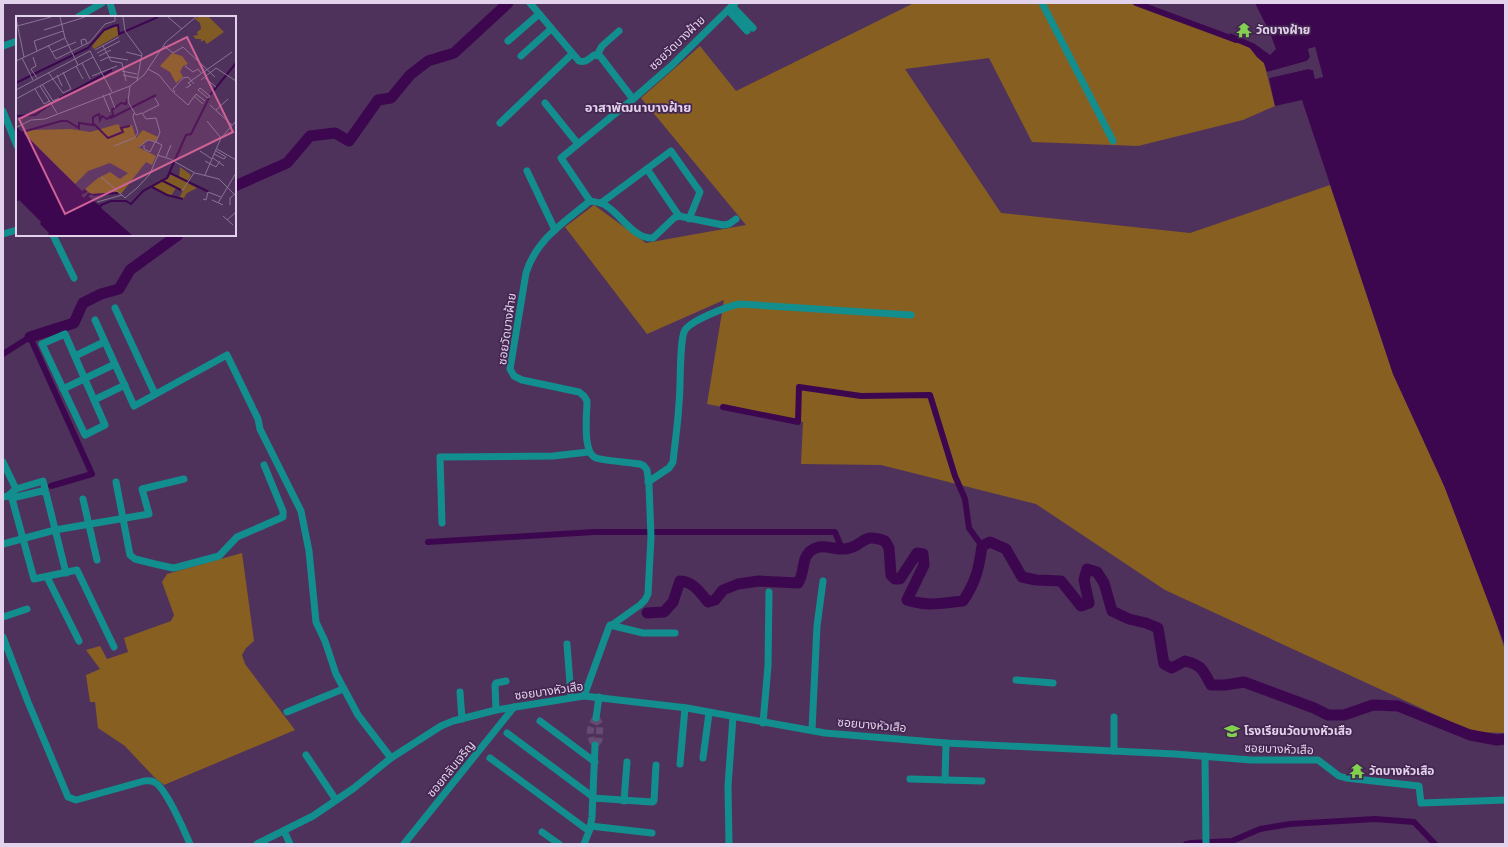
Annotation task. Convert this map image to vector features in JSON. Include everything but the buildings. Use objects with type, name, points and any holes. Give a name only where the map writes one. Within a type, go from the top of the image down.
[{"type":"street","points":[[80,16],[102,3]]},
{"type":"street","points":[[110,3],[114,16]]},
{"type":"street","points":[[530,3],[579,61],[583,62],[594,55],[597,55],[602,46],[619,31]]},
{"type":"street","points":[[1042,3],[1113,140]]},
{"type":"street","points":[[732,6],[750,30]]},
{"type":"street","name":"ซอยวัดบางฝ้าย","points":[[589,452],[586,444],[587,401],[584,396],[579,392],[522,380],[514,376],[510,368],[525,278],[530,260],[537,248],[555,230],[590,201],[561,158],[633,99],[678,59],[732,6]]},
{"type":"street","points":[[508,41],[539,14]]},
{"type":"street","points":[[521,56],[551,29]]},
{"type":"street","points":[[3,46],[16,41]]},
{"type":"street","points":[[500,123],[572,54]]},
{"type":"street","points":[[597,55],[603,60],[633,99]]},
{"type":"street","points":[[545,103],[578,144]]},
{"type":"street","points":[[3,111],[16,144]]},
{"type":"street","points":[[601,203],[671,151],[700,192],[689,219]]},
{"type":"street","points":[[646,169],[679,216],[723,225],[729,224],[736,219]]},
{"type":"street","points":[[527,171],[555,230]]},
{"type":"street","points":[[590,201],[606,205],[634,230],[647,238],[653,238],[674,218],[679,216]]},
{"type":"street","points":[[3,234],[16,230]]},
{"type":"street","points":[[53,236],[74,278]]},
{"type":"street","points":[[648,482],[669,468],[672,462],[679,403],[682,336],[688,326],[719,310],[740,304],[911,315]]},
{"type":"street","points":[[115,308],[155,394]]},
{"type":"street","points":[[95,320],[134,406],[227,355],[258,419],[260,429],[301,511],[309,551],[316,622],[325,641],[336,674],[358,716],[392,758]]},
{"type":"street","points":[[65,334],[85,378],[105,425],[85,435],[42,344],[65,334]]},
{"type":"street","points":[[75,356],[104,342]]},
{"type":"street","points":[[63,389],[115,364]]},
{"type":"street","points":[[94,400],[124,385]]},
{"type":"street","points":[[442,523],[440,457],[553,456],[589,452],[596,458],[640,464],[644,466],[648,482],[652,537],[648,594],[640,605],[610,625],[606,631],[584,696]]},
{"type":"street","points":[[3,462],[13,494],[23,540],[34,579],[77,570],[114,648]]},
{"type":"street","points":[[116,482],[130,555],[136,559],[173,568],[219,556],[237,537],[283,517],[264,465]]},
{"type":"street","points":[[3,544],[23,540],[55,530],[149,514],[142,489],[184,479]]},
{"type":"street","points":[[3,497],[43,481],[45,489]]},
{"type":"street","points":[[13,494],[42,491],[46,493],[66,573]]},
{"type":"street","points":[[83,499],[97,560]]},
{"type":"street","points":[[47,577],[79,641]]},
{"type":"street","points":[[812,730],[817,626],[824,581]]},
{"type":"street","points":[[763,722],[768,666],[769,592]]},
{"type":"street","points":[[3,617],[27,609]]},
{"type":"street","points":[[610,625],[643,633],[675,633]]},
{"type":"street","points":[[3,637],[28,702],[68,797],[76,800],[144,781],[154,782],[168,799],[190,844]]},
{"type":"street","points":[[567,644],[570,697]]},
{"type":"street","points":[[1016,680],[1053,683]]},
{"type":"street","points":[[496,710],[495,685],[496,683],[506,681]]},
{"type":"street","points":[[287,712],[343,689]]},
{"type":"street","points":[[460,692],[462,719]]},
{"type":"street","name":"ซอยบางหัวเสือ","points":[[257,844],[313,816],[433,730],[462,719],[496,710],[570,697],[584,696],[685,708],[825,733],[946,743],[1205,756],[1251,760],[1318,760],[1339,776],[1346,778],[1419,786],[1421,803],[1505,800]]},
{"type":"street","points":[[596,718],[599,697]]},
{"type":"street","name":"ซอยกลับเจริญ","points":[[404,844],[514,707]]},
{"type":"street","points":[[680,764],[685,708]]},
{"type":"street","points":[[703,758],[708,713]]},
{"type":"street","points":[[729,844],[728,786],[733,717]]},
{"type":"street","points":[[1114,717],[1114,751]]},
{"type":"street","points":[[540,721],[595,762]]},
{"type":"street","points":[[507,733],[593,798],[624,801],[654,801],[656,765]]},
{"type":"street","points":[[945,780],[946,743]]},
{"type":"street","points":[[584,844],[590,828],[595,745]]},
{"type":"street","points":[[306,755],[336,800]]},
{"type":"street","points":[[1205,756],[1206,844]]},
{"type":"street","points":[[490,758],[590,828],[652,833]]},
{"type":"street","points":[[624,801],[626,762]]},
{"type":"street","points":[[910,779],[982,782]]},
{"type":"street","points":[[284,831],[290,844]]},
{"type":"street","points":[[542,832],[559,844]]},
{"type":"shaded area","points":[[914,3],[1129,3],[1250,48],[1264,63],[1275,106],[1243,120],[1138,146],[1032,142],[989,58],[905,69],[1001,213],[1190,233],[1330,185],[1393,374],[1440,475],[1491,607],[1505,650],[1505,733],[1473,732],[1165,590],[1036,504],[881,465],[801,464],[803,422],[707,404],[724,300],[647,334],[565,227],[594,205],[646,243],[746,225],[641,98],[700,46],[736,91]]},
{"type":"shaded area","points":[[1255,3],[1505,3],[1505,646],[1445,488],[1393,374],[1302,100],[1275,106],[1269,78],[1308,69],[1313,70],[1315,78],[1323,77],[1315,47],[1308,49],[1310,57],[1307,61],[1267,72],[1264,63],[1250,48],[1229,39],[1230,33],[1255,44],[1270,55],[1276,49]]},
{"type":"shaded area","points":[[242,553],[254,641],[246,648],[242,655],[245,664],[295,730],[164,785],[154,777],[125,746],[98,728],[95,702],[90,702],[86,675],[100,669],[86,650],[100,646],[107,659],[128,652],[124,638],[171,621],[174,615],[162,582],[167,574]]},
{"type":"pier","points":[[1315,47],[1323,77],[1315,79],[1313,70],[1308,69],[1269,78],[1268,76],[1308,67],[1314,68],[1316,76],[1320,75],[1314,49],[1310,50],[1312,57],[1308,63],[1268,74],[1267,72],[1307,61],[1310,57],[1308,49]]},
{"type":"waterway","points":[[236,186],[287,163],[310,136],[335,133],[349,141],[378,100],[391,98],[410,75],[428,61],[454,53],[508,3]]},
{"type":"waterway","points":[[1136,3],[1236,40]]},
{"type":"waterway","points":[[30,337],[74,323],[83,303],[101,294],[119,289],[130,270],[177,236]]},
{"type":"waterway","points":[[3,354],[30,337],[92,474],[51,486]]},
{"type":"waterway","points":[[723,407],[798,422],[799,387],[861,396],[930,395],[955,476],[965,499],[969,528],[982,546]]},
{"type":"waterway","points":[[428,542],[594,532],[835,532],[842,549]]},
{"type":"waterway","points":[[647,613],[664,612],[673,602],[680,581],[684,581],[692,585],[708,602],[715,600],[723,590],[738,584],[759,581],[798,583],[802,575],[806,556],[812,550],[820,547],[845,549],[871,538],[885,541],[889,548],[891,575],[895,579],[900,579],[917,553],[923,554],[924,565],[907,600],[928,604],[963,601],[976,575],[982,546],[990,542],[1006,549],[1022,577],[1036,580],[1061,581],[1081,606],[1089,603],[1084,580],[1087,569],[1097,572],[1104,583],[1112,611],[1129,619],[1146,623],[1158,628],[1164,664],[1172,668],[1185,661],[1195,664],[1204,672],[1211,685],[1225,685],[1244,682],[1314,708],[1328,715],[1344,715],[1373,705],[1398,706],[1470,735],[1497,740],[1505,739]]},
{"type":"waterway","points":[[1186,844],[1232,841],[1260,829],[1290,824],[1375,819],[1414,822],[1435,844]]},
{"type":"tunnel","points":[[596,718],[600,724],[599,740],[595,745],[591,738],[590,732],[596,718]]},
{"type":"place","name":"วัดบางฝ้าย","points":[[1244,30]]},
{"type":"place","name":"โรงเรียนวัดบางหัวเสือ","points":[[1232,731]]},
{"type":"place","name":"วัดบางหัวเสือ","points":[[1357,771]]},
{"type":"district","name":"อาสาพัฒนาบางฝ้าย","points":[[638,107]]}]
